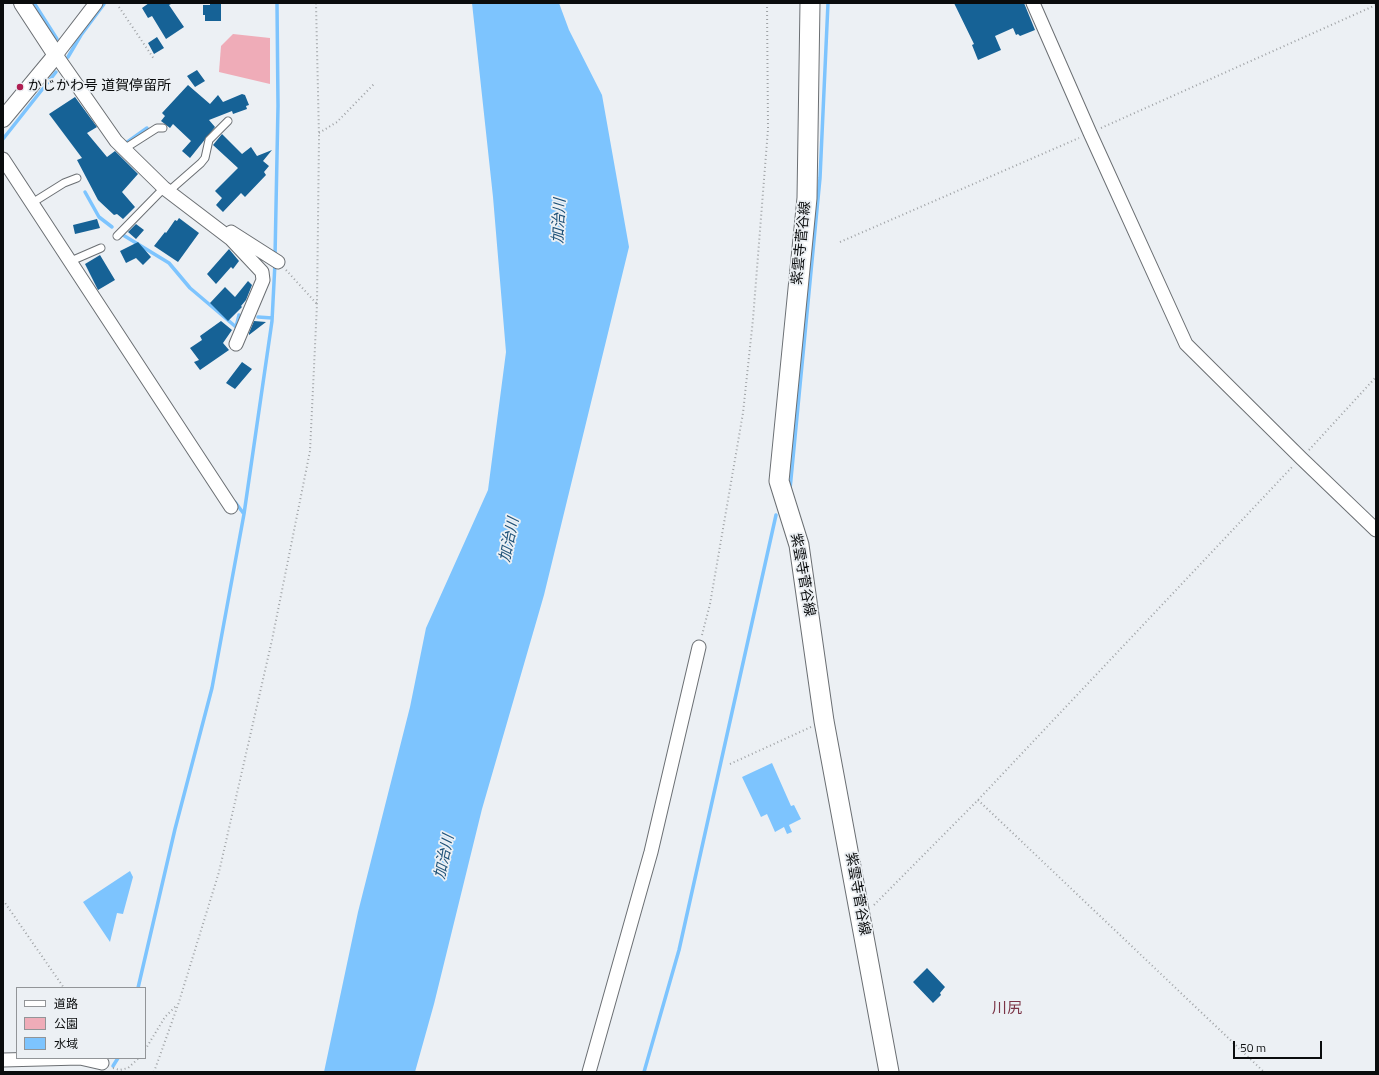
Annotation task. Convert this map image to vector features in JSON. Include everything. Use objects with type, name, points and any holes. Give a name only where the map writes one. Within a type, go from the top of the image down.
[{"type":"main road","name":"紫雲寺菅谷線","points":[[810,3],[807,198],[779,481],[799,545],[824,721],[889,1072]]},
{"type":"street","points":[[22,3],[56,55],[116,140],[124,149],[167,190],[231,239],[262,272],[263,280],[236,344]]},
{"type":"street","points":[[3,119],[56,55],[96,3]]},
{"type":"street","points":[[1033,3],[1090,133],[1186,344],[1376,530]]},
{"type":"street","points":[[3,159],[231,506]]},
{"type":"street","points":[[217,228],[230,232],[274,259]]},
{"type":"street","points":[[588,1072],[651,852],[699,648]]},
{"type":"street","points":[[3,1060],[42,1059]]},
{"type":"street","points":[[84,1059],[107,1065]]},
{"type":"lane","points":[[117,236],[167,190],[201,163],[205,158],[209,140],[228,121]]},
{"type":"lane","points":[[124,149],[157,128],[163,128]]},
{"type":"lane","points":[[32,203],[64,183],[77,178]]},
{"type":"lane","points":[[71,261],[101,248]]},
{"type":"path","points":[[154,1072],[178,1005],[219,872],[272,640],[310,451],[317,304],[319,133],[316,3]]},
{"type":"path","points":[[699,648],[710,604],[743,413],[768,129],[767,3]]},
{"type":"path","points":[[840,242],[1090,133],[1376,5]]},
{"type":"path","points":[[119,7],[154,59]]},
{"type":"path","points":[[319,133],[337,122],[374,84]]},
{"type":"path","points":[[274,259],[317,304]]},
{"type":"path","points":[[861,918],[978,800],[1376,377]]},
{"type":"path","points":[[730,764],[824,721]]},
{"type":"path","points":[[978,800],[1264,1072]]},
{"type":"path","points":[[3,900],[63,987]]},
{"type":"path","points":[[146,1048],[165,1017],[178,1005]]},
{"type":"path","points":[[107,1065],[120,1070],[135,1063],[138,1059]]},
{"type":"green space","points":[[233,34],[270,38],[270,84],[219,72],[221,46]]},
{"type":"water","name":"加治川","points":[[472,3],[559,3],[569,30],[602,95],[629,247],[544,595],[482,809],[434,1004],[415,1072],[324,1072],[358,912],[410,707],[426,628],[488,490],[506,352],[493,197]]},
{"type":"water","points":[[772,763],[791,806],[794,805],[801,819],[789,825],[792,832],[787,834],[784,827],[775,832],[767,814],[761,817],[742,777]]},
{"type":"water","points":[[130,871],[133,877],[123,914],[117,913],[110,942],[83,902]]},
{"type":"building","points":[[149,3],[173,3],[169,5],[184,27],[166,39],[152,16],[148,18],[142,8]]},
{"type":"building","points":[[210,3],[221,3],[221,21],[205,21],[205,15],[203,15],[203,5],[210,5]]},
{"type":"building","points":[[954,3],[1024,3],[1035,30],[1020,36],[1018,34],[1016,35],[1013,28],[995,36],[1001,50],[978,60],[972,45],[974,44]]},
{"type":"building","points":[[157,37],[164,48],[154,54],[148,43]]},
{"type":"building","points":[[197,70],[205,81],[195,87],[187,76]]},
{"type":"building","points":[[188,85],[210,104],[218,95],[223,102],[242,94],[245,95],[249,105],[246,106],[247,109],[233,114],[232,111],[209,120],[215,127],[190,158],[182,151],[191,141],[173,124],[170,128],[161,121],[165,116],[162,113]]},
{"type":"building","points":[[75,97],[97,127],[87,133],[107,157],[115,151],[138,174],[122,192],[135,207],[123,219],[117,214],[114,215],[98,200],[77,160],[82,158],[49,114]]},
{"type":"building","points":[[222,134],[242,154],[251,147],[257,156],[272,150],[263,161],[269,166],[264,172],[266,175],[245,197],[241,193],[223,212],[216,205],[222,198],[215,191],[238,168],[213,145]]},
{"type":"building","points":[[179,218],[199,233],[178,262],[154,246],[175,220],[177,221]]},
{"type":"building","points":[[97,219],[100,228],[75,234],[73,225]]},
{"type":"building","points":[[136,224],[144,230],[136,239],[128,232]]},
{"type":"building","points":[[138,242],[151,257],[143,265],[136,258],[126,263],[120,251]]},
{"type":"building","points":[[229,249],[239,261],[233,269],[231,267],[216,284],[207,274]]},
{"type":"building","points":[[100,255],[115,280],[98,290],[85,264]]},
{"type":"building","points":[[248,281],[252,285],[246,300],[241,306],[242,307],[228,321],[210,303],[225,287],[235,297]]},
{"type":"building","points":[[221,321],[232,330],[223,343],[229,350],[200,370],[194,362],[199,360],[190,348],[202,340],[200,336]]},
{"type":"building","points":[[254,321],[266,322],[249,335],[249,333]]},
{"type":"building","points":[[242,362],[252,369],[235,389],[226,383]]},
{"type":"building","points":[[927,968],[945,987],[940,993],[941,995],[933,1003],[913,982]]},
{"type":"waterway","points":[[34,3],[57,39]]},
{"type":"waterway","points":[[275,257],[278,106],[277,3]]},
{"type":"waterway","points":[[790,489],[820,178],[828,3]]},
{"type":"waterway","points":[[68,57],[81,35],[104,4]]},
{"type":"waterway","points":[[3,139],[56,72]]},
{"type":"waterway","points":[[126,143],[147,128]]},
{"type":"waterway","points":[[85,192],[99,217],[112,227]]},
{"type":"waterway","points":[[123,235],[169,263],[190,288],[236,327],[239,315]]},
{"type":"waterway","points":[[138,987],[175,829],[212,688],[244,514],[272,321],[275,263]]},
{"type":"waterway","points":[[258,317],[272,318]]},
{"type":"waterway","points":[[235,502],[244,514]]},
{"type":"waterway","points":[[644,1072],[679,950],[776,515]]},
{"type":"waterway","points":[[113,1066],[117,1059]]},
{"type":"place","name":"かじかわ号 道賀停留所","points":[[20,87]]},
{"type":"district","name":"川尻","points":[[1007,1009]]}]
